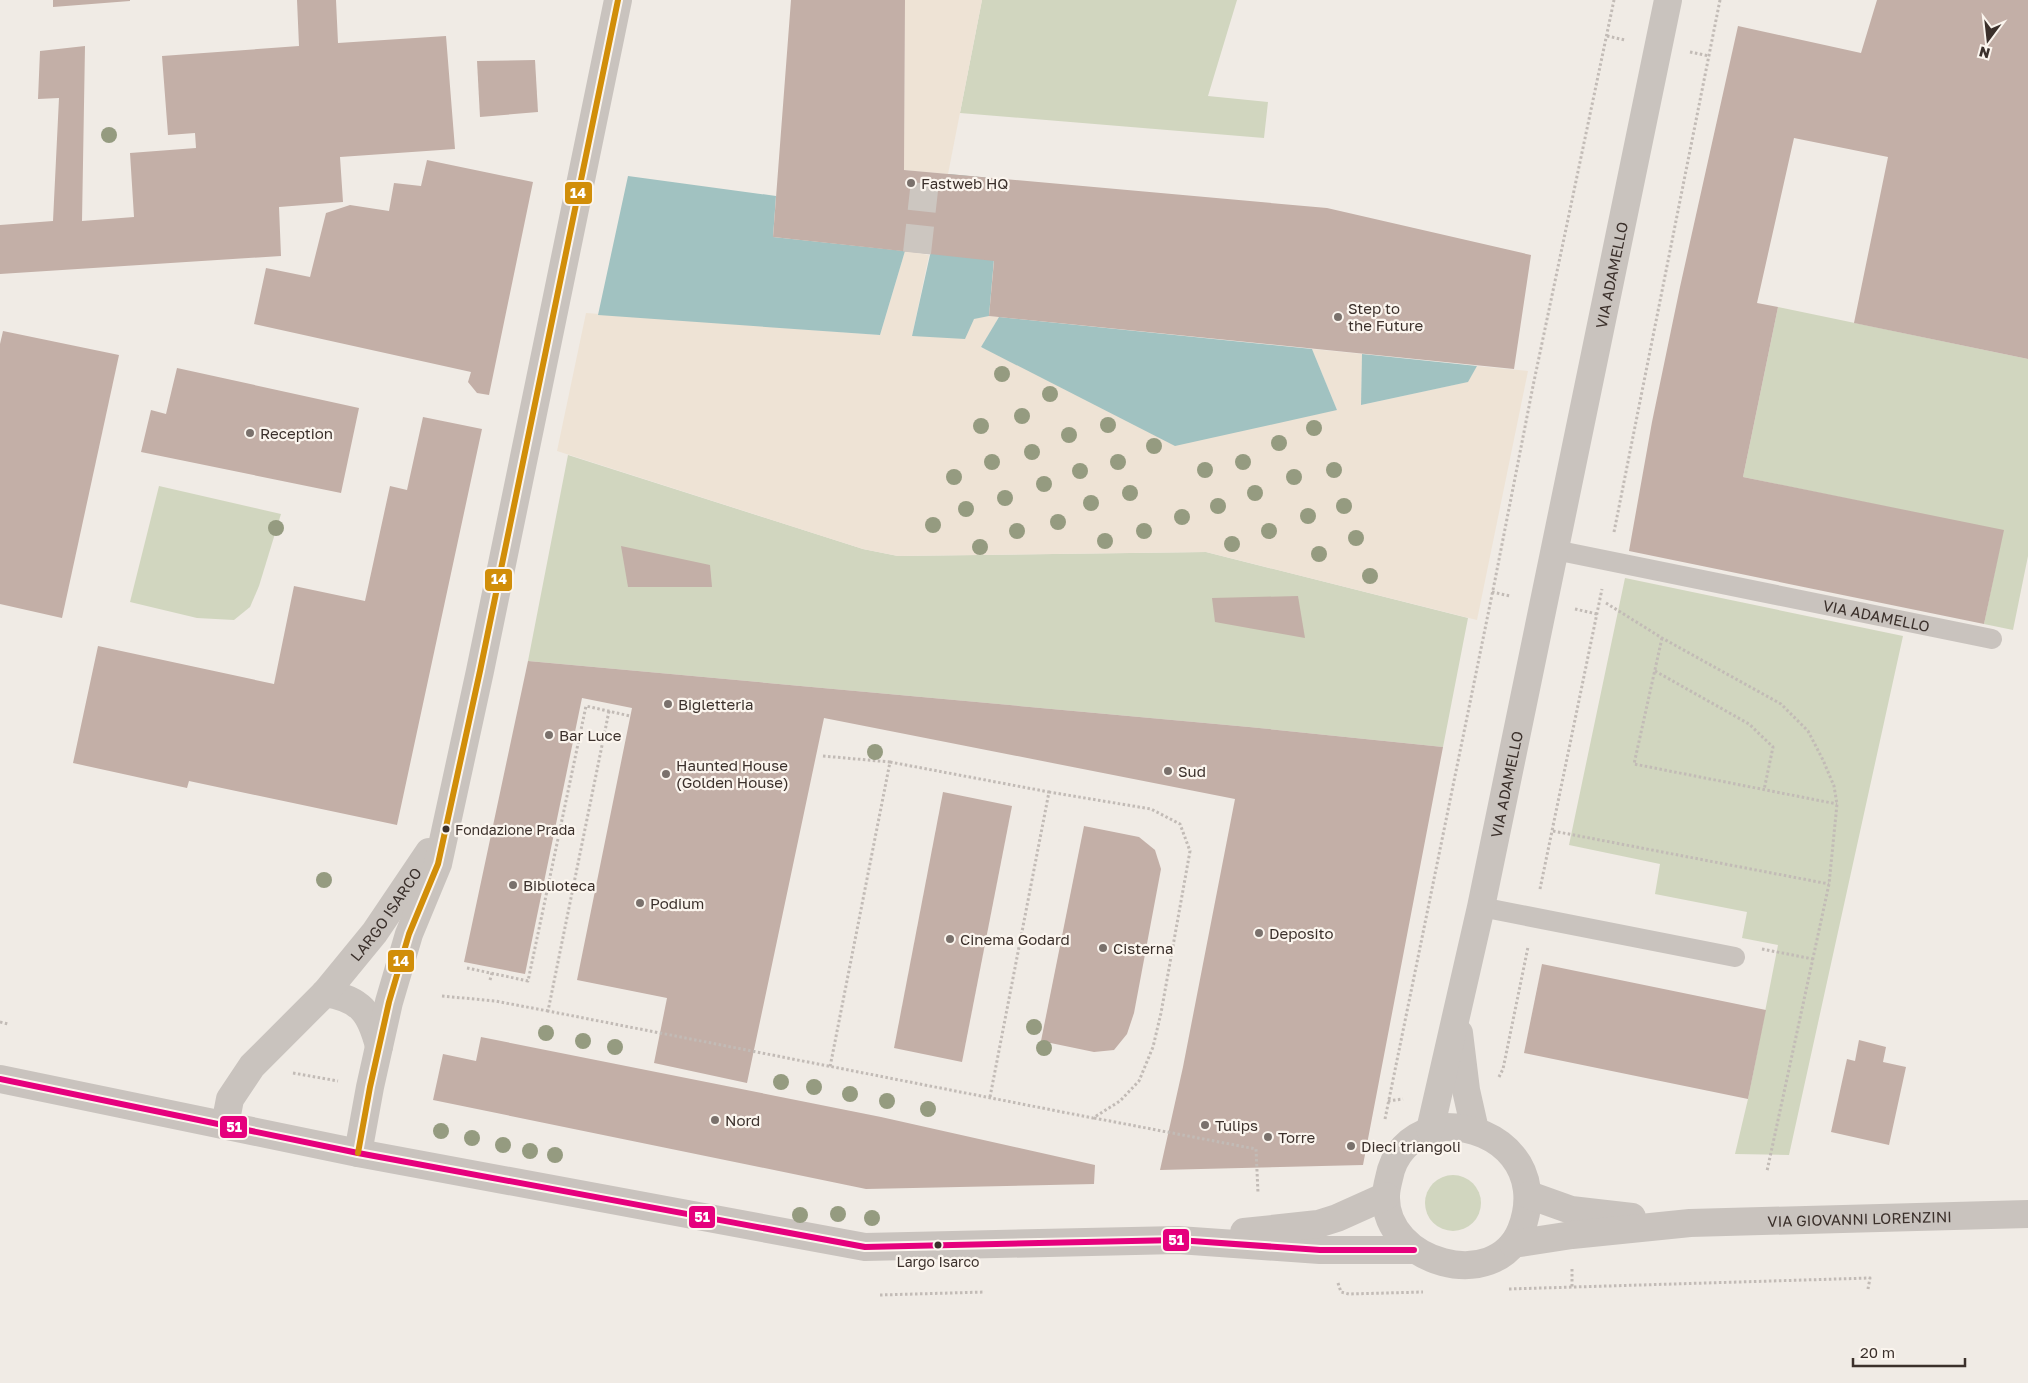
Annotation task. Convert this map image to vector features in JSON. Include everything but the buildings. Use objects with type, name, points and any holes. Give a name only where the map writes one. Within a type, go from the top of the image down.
[{"type":"street","points":[[447,825],[618,0]]},
{"type":"street","name":"VIA ADAMELLO","points":[[1457,1019],[1668,0]]},
{"type":"street","name":"LARGO ISARCO","points":[[225,1126],[230,1099],[252,1066],[325,994],[390,912],[447,825]]},
{"type":"street","name":"LARGO ISARCO","points":[[358,1153],[389,1002],[409,934],[438,864],[447,825]]},
{"type":"street","points":[[325,994],[341,996],[357,1003],[373,1026],[379,1046]]},
{"type":"street","points":[[1430,1130],[1457,1019]]},
{"type":"street","points":[[1457,1019],[1466,1090],[1475,1130]]},
{"type":"street","name":"VIA GIOVANNI LORENZINI","points":[[0,1079],[358,1153],[865,1247],[1178,1240],[1318,1224],[1338,1218],[1386,1196]]},
{"type":"street","name":"VIA GIOVANNI LORENZINI","points":[[1453,1127],[1475,1130],[1494,1139],[1511,1154],[1525,1178],[1529,1195],[1527,1213],[1521,1231],[1513,1244],[1492,1259],[1467,1265],[1448,1264],[1427,1258],[1414,1250],[1401,1237],[1392,1223],[1387,1210],[1386,1196],[1392,1168],[1398,1155],[1418,1135],[1430,1130],[1453,1127]]},
{"type":"street","name":"VIA GIOVANNI LORENZINI","points":[[1529,1195],[1571,1210],[1586,1213],[1690,1223]]},
{"type":"street","name":"VIA GIOVANNI LORENZINI","points":[[1513,1244],[1572,1235],[1690,1223],[2028,1214]]},
{"type":"street","name":"VIA GIOVANNI LORENZINI","points":[[1178,1240],[1320,1250],[1414,1250]]},
{"type":"lane","name":"VIA ADAMELLO","points":[[1555,550],[1992,639]]},
{"type":"lane","points":[[1481,907],[1735,957]]},
{"type":"path","points":[[1388,1101],[1533,386],[1614,0]]},
{"type":"path","points":[[1606,603],[1662,638],[1781,704],[1808,731],[1824,760],[1834,786],[1837,804],[1829,884],[1767,1171]]},
{"type":"path","points":[[1662,638],[1634,764],[1837,804]]},
{"type":"path","points":[[1655,671],[1749,724],[1773,748],[1764,790]]},
{"type":"path","points":[[467,968],[528,981],[586,706],[630,716]]},
{"type":"path","points":[[548,1011],[609,711]]},
{"type":"path","points":[[823,756],[890,762],[1151,810],[1180,824],[1190,852],[1161,1013],[1153,1047],[1139,1081],[1120,1100],[1093,1118]]},
{"type":"path","points":[[830,1068],[890,762]]},
{"type":"path","points":[[990,1097],[1049,792]]},
{"type":"path","points":[[1553,831],[1829,884]]},
{"type":"path","points":[[1735,957],[1739,944],[1813,959]]},
{"type":"path","points":[[490,980],[492,973]]},
{"type":"path","points":[[442,996],[495,1001],[830,1068],[1256,1149],[1258,1193]]},
{"type":"path","points":[[0,1022],[8,1024]]},
{"type":"path","points":[[289,1072],[347,1083]]},
{"type":"path","points":[[1572,1287],[1870,1278],[1868,1289]]},
{"type":"path","points":[[880,1295],[985,1292]]},
{"type":"green space","points":[[982,0],[1237,0],[1208,96],[1268,102],[1264,138],[960,113]]},
{"type":"green space","points":[[1778,307],[2028,359],[2028,556],[2013,630],[1984,624],[2003,531],[1743,477]]},
{"type":"green space","points":[[568,455],[863,549],[898,556],[1206,552],[1468,618],[1443,747],[1249,727],[528,661]]},
{"type":"green space","points":[[159,486],[281,514],[259,586],[250,607],[234,620],[197,618],[130,602]]},
{"type":"green space","points":[[1625,578],[1903,636],[1789,1155],[1735,1154],[1748,1099],[1778,945],[1742,938],[1747,912],[1655,894],[1660,864],[1569,845]]},
{"type":"green space","points":[[1447,1175],[1459,1175],[1473,1183],[1481,1197],[1479,1214],[1473,1223],[1459,1231],[1447,1231],[1437,1226],[1430,1219],[1425,1209],[1425,1197],[1430,1187],[1437,1180]]},
{"type":"shaded area","points":[[905,0],[982,0],[948,174],[904,170]]},
{"type":"shaded area","points":[[905,251],[929,255],[912,336],[974,318],[999,317],[981,348],[1337,410],[1312,349],[1362,354],[1361,405],[1467,382],[1477,366],[1528,371],[1477,620],[1206,552],[898,556],[863,549],[557,451],[586,313],[880,335]]},
{"type":"water","points":[[948,174],[1001,179],[989,316],[974,319],[965,339],[912,336]]},
{"type":"water","points":[[628,176],[776,196],[773,237],[905,251],[880,335],[598,315]]},
{"type":"water","points":[[999,317],[1312,349],[1337,410],[1175,446],[981,347]]},
{"type":"water","points":[[1362,354],[1477,366],[1468,382],[1361,405]]},
{"type":"tunnel","points":[[917,253],[926,172]]},
{"type":"transit line","name":"14","points":[[358,1153],[370,1087],[389,1002],[409,934],[438,864],[480,671],[618,0]]},
{"type":"transit line","name":"51","points":[[0,1079],[358,1153],[865,1247],[1178,1240],[1320,1250],[1414,1250]]},
{"type":"place","name":"Fastweb HQ","points":[[911,183]]},
{"type":"place","name":"Step to the Future","points":[[1338,317]]},
{"type":"place","name":"Reception","points":[[250,433]]},
{"type":"place","name":"Bigletteria","points":[[668,704]]},
{"type":"place","name":"Bar Luce","points":[[549,735]]},
{"type":"place","name":"Sud","points":[[1168,771]]},
{"type":"place","name":"Haunted House (Golden House)","points":[[666,774]]},
{"type":"place","name":"Fondazione Prada","points":[[446,829]]},
{"type":"place","name":"Biblioteca","points":[[513,885]]},
{"type":"place","name":"Podium","points":[[640,903]]},
{"type":"place","name":"Deposito","points":[[1259,933]]},
{"type":"place","name":"Cinema Godard","points":[[950,939]]},
{"type":"place","name":"Cisterna","points":[[1103,948]]},
{"type":"place","name":"Nord","points":[[715,1120]]},
{"type":"place","name":"Tulips","points":[[1205,1125]]},
{"type":"place","name":"Torre","points":[[1268,1137]]},
{"type":"place","name":"Dieci triangoli","points":[[1351,1146]]},
{"type":"place","name":"Largo Isarco","points":[[938,1245]]}]
